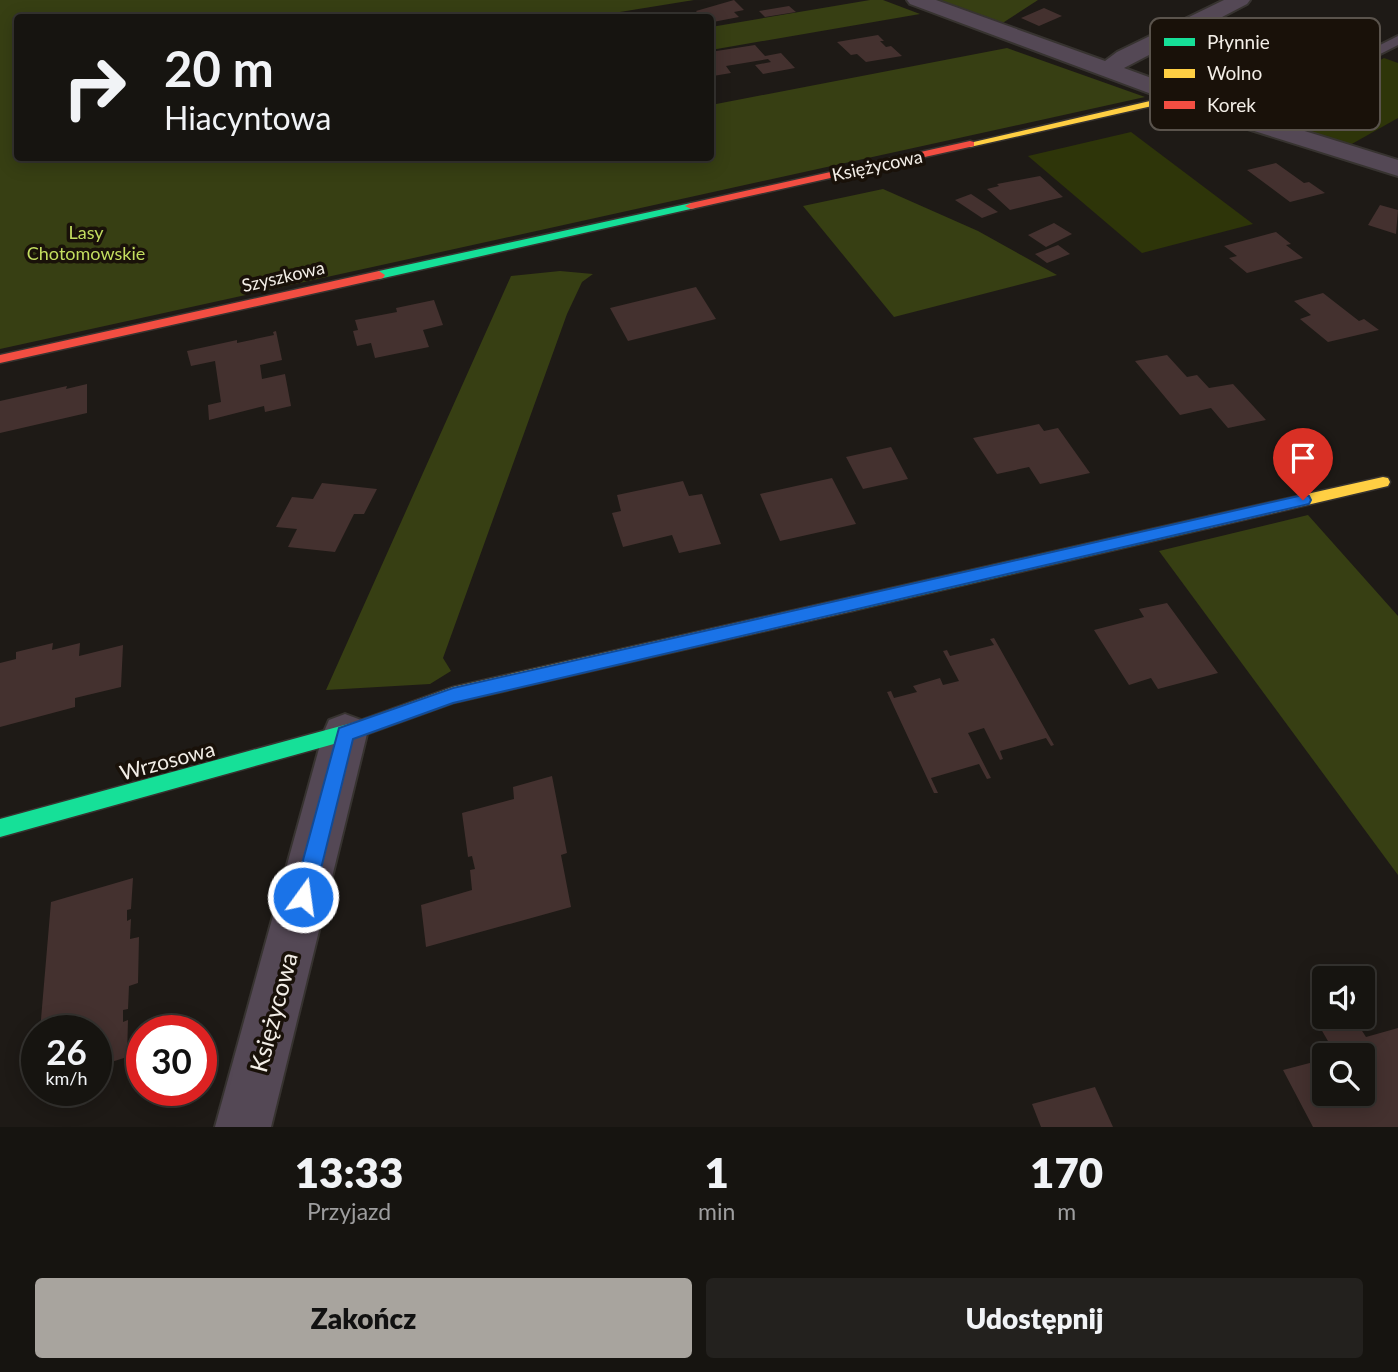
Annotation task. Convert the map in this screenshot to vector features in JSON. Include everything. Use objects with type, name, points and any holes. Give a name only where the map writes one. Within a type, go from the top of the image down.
[{"type":"street","points":[[917,0],[1150,86]]},
{"type":"street","points":[[1204,18],[1240,0]]},
{"type":"street","points":[[1106,71],[1125,57],[1150,45]]},
{"type":"street","name":"Księżycowa","points":[[575,232],[1150,104]]},
{"type":"street","points":[[1276,130],[1398,168]]},
{"type":"street","name":"Szyszkowa","points":[[0,359],[575,232]]},
{"type":"street","name":"Wrzosowa","points":[[0,828],[345,734],[453,695],[1383,482]]},
{"type":"street","name":"Księżycowa","points":[[243,1127],[345,734]]},
{"type":"lane","points":[[1380,49],[1398,40]]},
{"type":"green space","name":"Lasy Chotomowskie","points":[[0,0],[694,0],[608,14],[14,14],[14,161],[714,161],[714,104],[1007,48],[1145,97],[0,349]]},
{"type":"green space","points":[[870,0],[883,0],[920,14],[714,49],[714,26]]},
{"type":"green space","points":[[929,0],[1038,0],[998,26]]},
{"type":"green space","points":[[1384,58],[1398,63],[1398,118],[1380,128],[1380,60]]},
{"type":"green space","points":[[1304,130],[1377,130],[1350,145]]},
{"type":"green space","points":[[1131,132],[1253,224],[1142,253],[1028,156]]},
{"type":"green space","points":[[883,189],[978,231],[1057,275],[894,317],[803,206]]},
{"type":"green space","points":[[560,271],[593,274],[582,282],[567,314],[443,658],[451,671],[430,684],[326,690],[511,276]]},
{"type":"green space","points":[[1308,515],[1398,616],[1398,875],[1159,551]]},
{"type":"building","points":[[734,0],[744,10],[734,12],[739,17],[714,22],[714,14],[699,14],[696,11]]},
{"type":"building","points":[[789,6],[796,12],[765,17],[759,11]]},
{"type":"building","points":[[1044,8],[1062,16],[1039,26],[1021,18]]},
{"type":"building","points":[[878,35],[886,47],[891,46],[902,56],[866,62],[857,54],[851,55],[837,42]]},
{"type":"building","points":[[755,45],[765,56],[781,53],[795,68],[763,74],[755,65],[771,62],[768,59],[726,66],[731,73],[714,76],[714,51]]},
{"type":"building","points":[[1276,163],[1304,183],[1309,182],[1325,193],[1290,202],[1247,170]]},
{"type":"building","points":[[1040,176],[1063,197],[1010,210],[987,189],[999,186],[997,184]]},
{"type":"building","points":[[971,194],[998,212],[982,218],[955,200]]},
{"type":"building","points":[[1380,205],[1398,210],[1396,234],[1368,225]]},
{"type":"building","points":[[1054,223],[1072,234],[1046,247],[1028,235]]},
{"type":"building","points":[[1276,232],[1291,244],[1286,245],[1303,258],[1247,273],[1229,258],[1237,256],[1224,246]]},
{"type":"building","points":[[1058,245],[1070,254],[1047,263],[1035,254]]},
{"type":"building","points":[[696,287],[716,319],[628,341],[610,308]]},
{"type":"building","points":[[1323,293],[1359,321],[1364,319],[1379,330],[1328,342],[1300,319],[1311,315],[1294,301]]},
{"type":"building","points":[[434,300],[443,325],[423,330],[429,347],[375,358],[371,343],[357,346],[353,331],[358,330],[355,320],[397,312],[396,308]]},
{"type":"building","points":[[276,331],[282,360],[260,365],[262,379],[285,374],[291,406],[265,412],[264,406],[209,420],[208,405],[221,402],[215,361],[191,366],[187,351],[274,335],[273,332]]},
{"type":"building","points":[[1167,355],[1187,377],[1197,375],[1209,388],[1233,384],[1266,420],[1228,428],[1211,408],[1180,415],[1135,361]]},
{"type":"building","points":[[87,384],[87,413],[0,433],[0,401]]},
{"type":"building","points":[[1039,424],[1044,431],[1058,428],[1090,473],[1040,484],[1029,467],[997,474],[973,438]]},
{"type":"building","points":[[891,447],[908,479],[863,489],[846,457]]},
{"type":"building","points":[[832,478],[856,524],[780,541],[760,494]]},
{"type":"building","points":[[683,481],[689,496],[702,494],[721,544],[679,553],[672,535],[623,547],[612,513],[621,511],[617,495]]},
{"type":"building","points":[[322,483],[377,489],[364,514],[354,514],[335,552],[288,547],[297,529],[276,527],[292,497],[313,499]]},
{"type":"building","points":[[1167,603],[1218,673],[1158,689],[1151,678],[1129,685],[1094,630],[1144,617],[1139,609]]},
{"type":"building","points":[[994,638],[1054,745],[1051,746],[1046,738],[1000,751],[1003,759],[1000,760],[984,728],[968,733],[991,778],[987,779],[979,764],[931,778],[938,793],[934,793],[887,692],[891,691],[894,698],[917,692],[913,686],[940,678],[943,685],[959,681],[943,651],[947,650],[950,656],[994,645],[990,639]]},
{"type":"building","points":[[53,643],[52,650],[80,643],[79,656],[123,645],[121,687],[75,698],[75,707],[0,727],[0,663],[16,659],[16,652]]},
{"type":"building","points":[[552,776],[567,853],[561,855],[571,907],[426,947],[421,905],[472,890],[470,870],[475,869],[472,856],[468,857],[462,813],[514,799],[513,787]]},
{"type":"building","points":[[133,878],[131,909],[127,910],[127,921],[131,919],[130,939],[139,937],[138,983],[129,986],[128,1009],[123,1010],[123,1022],[126,1021],[126,1057],[112,1062],[112,1015],[41,1015],[51,902]]},
{"type":"building","points":[[1398,1028],[1398,1127],[1313,1127],[1283,1070],[1312,1062],[1312,1106],[1375,1106],[1375,1043],[1329,1043],[1321,1029],[1361,1029],[1366,1037]]},
{"type":"building","points":[[1095,1087],[1113,1127],[1041,1127],[1032,1104]]},
{"type":"traffic: fast","points":[[379,275],[691,206]]},
{"type":"traffic: fast","points":[[852,604],[1209,522]]},
{"type":"traffic: fast","points":[[0,828],[359,729]]},
{"type":"traffic: slow","points":[[970,144],[1150,104]]},
{"type":"traffic: slow","points":[[1209,522],[1383,482]]},
{"type":"traffic: slow","points":[[359,729],[453,695],[852,604]]},
{"type":"traffic: jam","points":[[691,206],[970,144]]},
{"type":"traffic: jam","points":[[0,359],[379,275]]},
{"type":"route","points":[[303,897],[345,734],[453,695],[1303,500]]}]
